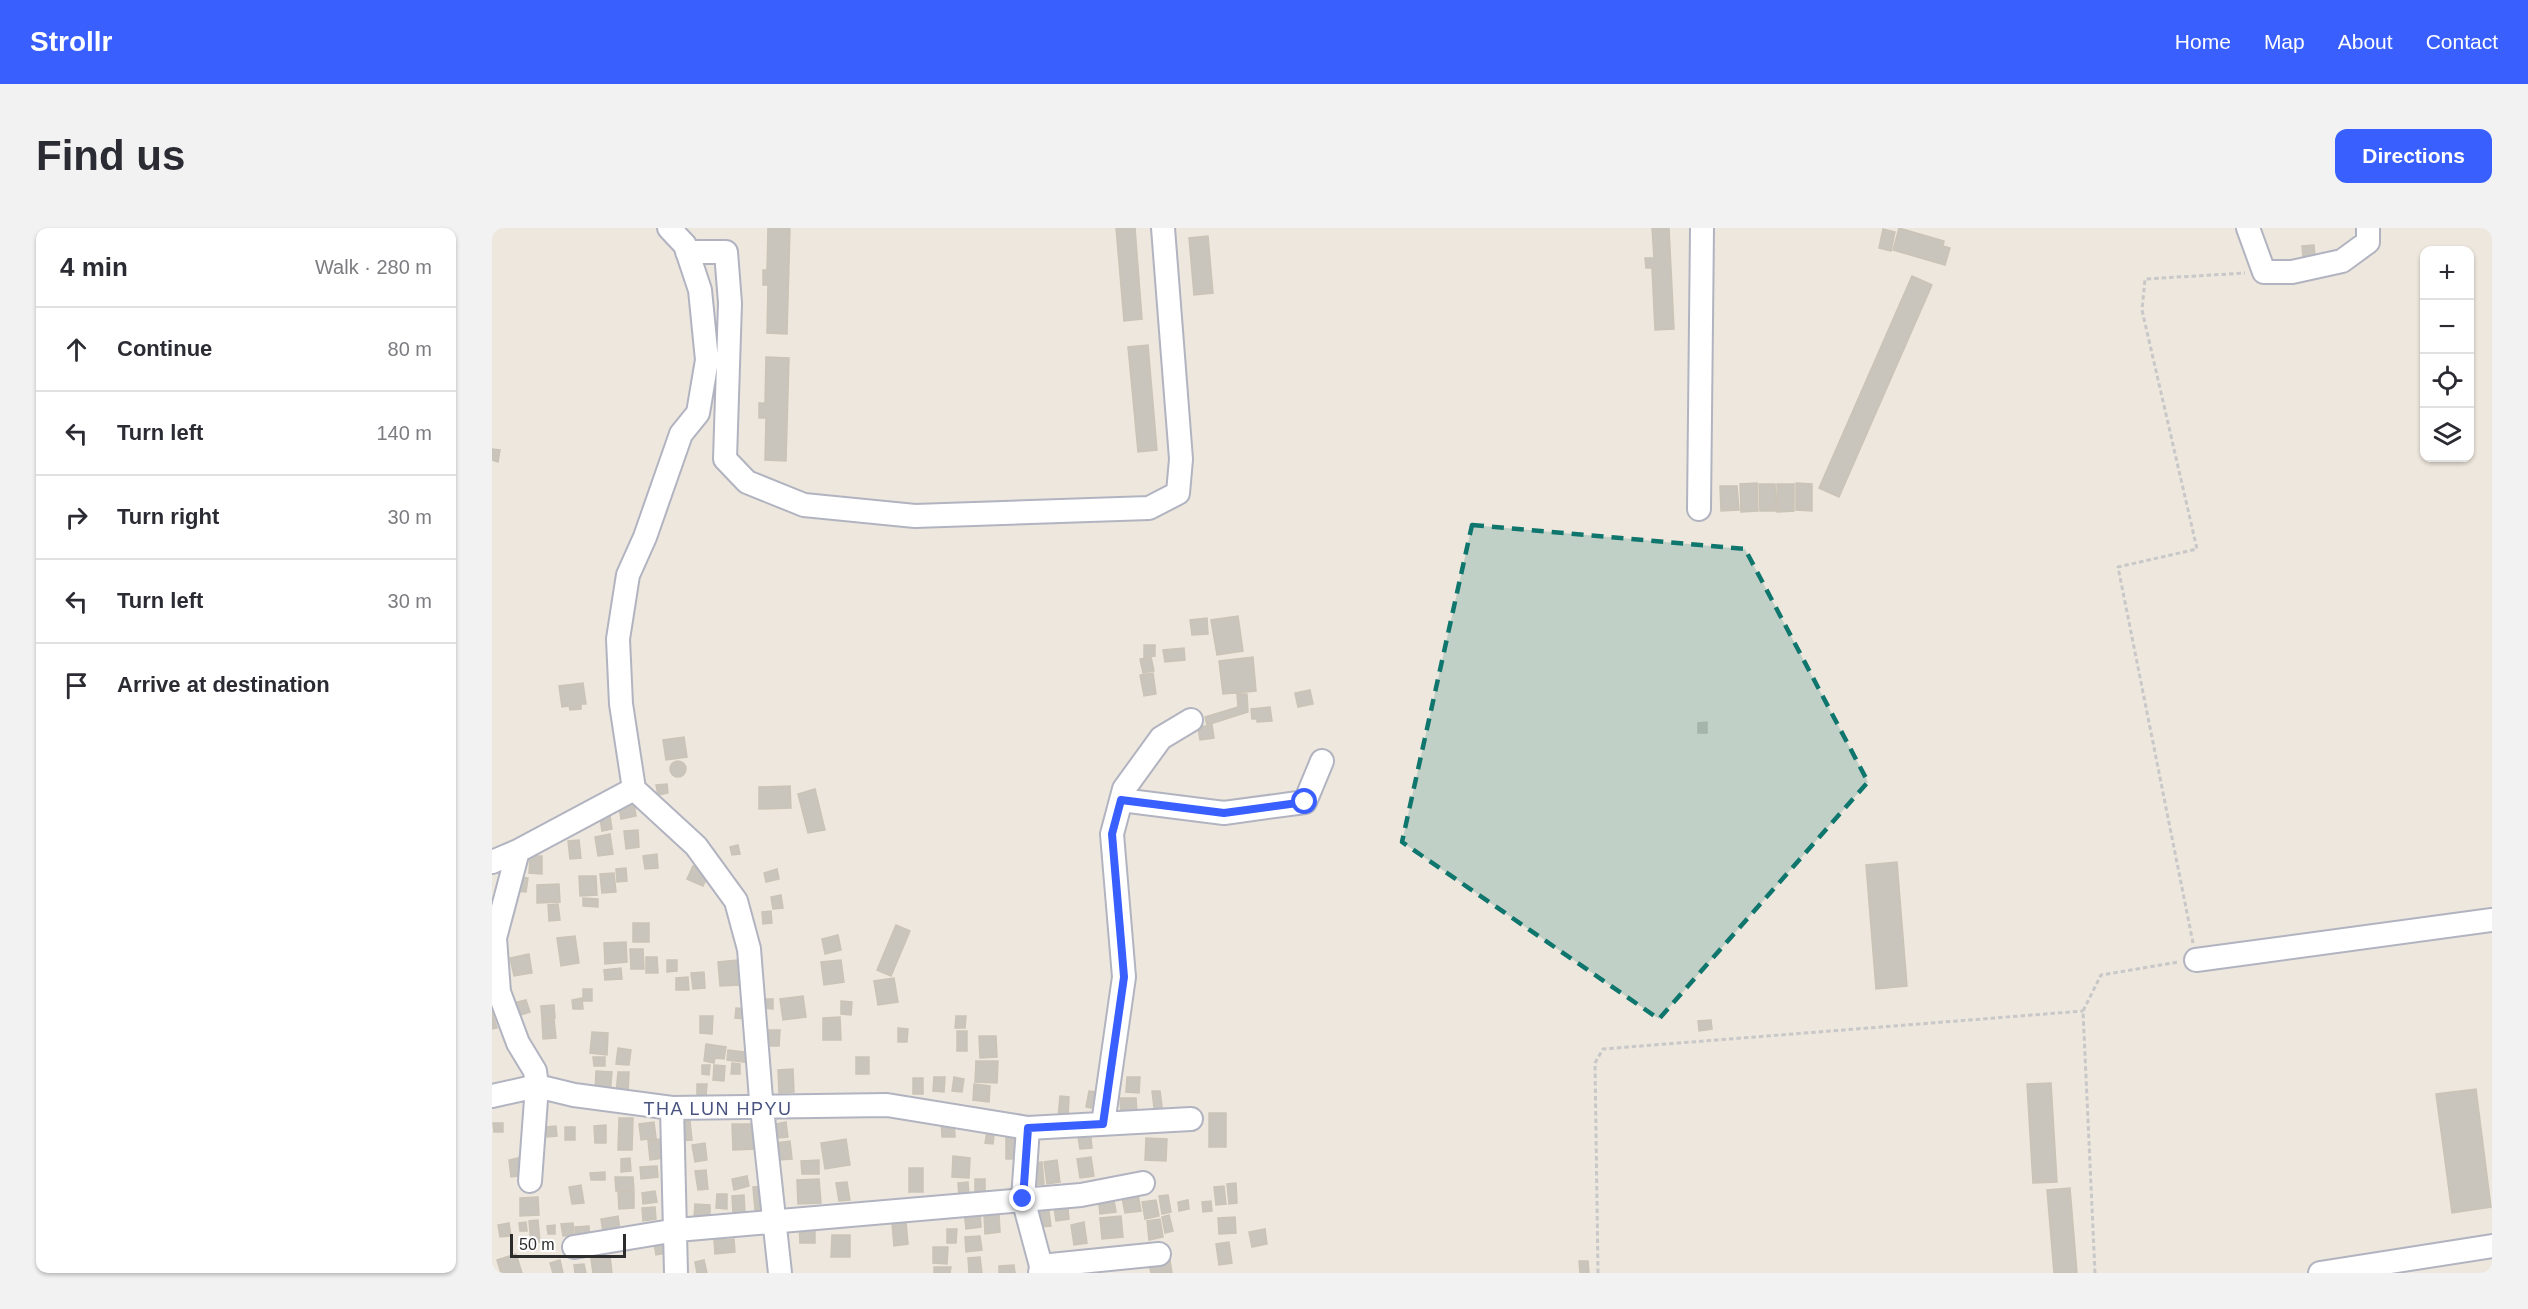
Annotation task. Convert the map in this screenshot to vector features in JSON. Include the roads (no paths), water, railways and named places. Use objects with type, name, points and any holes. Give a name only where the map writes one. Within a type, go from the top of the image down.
[{"type":"street","points":[[669,228],[685,245],[700,290],[707,360],[698,413],[681,434],[645,537],[628,575],[618,639],[621,704],[634,789],[696,846],[736,901],[749,949],[762,1108],[780,1273]]},
{"type":"street","points":[[687,252],[726,252],[730,303],[725,459],[747,482],[804,505],[915,516],[1149,508],[1178,493],[1181,459],[1163,228]]},
{"type":"street","points":[[1700,509],[1702,228]]},
{"type":"street","points":[[2248,228],[2264,273],[2292,272],[2342,261],[2368,242],[2368,228]]},
{"type":"street","points":[[1103,1124],[1124,977],[1112,834],[1124,789],[1161,738],[1191,720]]},
{"type":"street","points":[[1121,800],[1224,813],[1305,802],[1322,761]]},
{"type":"street","points":[[492,862],[518,851],[634,789]]},
{"type":"street","points":[[518,851],[495,938],[499,992],[518,1043],[535,1071],[537,1086],[530,1181]]},
{"type":"street","points":[[2196,960],[2492,920]]},
{"type":"street","points":[[492,1096],[537,1086],[574,1095],[672,1108],[887,1105],[1028,1128],[1191,1119]]},
{"type":"street","points":[[672,1108],[677,1230],[676,1273]]},
{"type":"street","points":[[1028,1128],[1023,1199],[1041,1270],[1159,1254]]},
{"type":"street","points":[[574,1247],[677,1230],[1081,1195],[1143,1183]]},
{"type":"street","points":[[2320,1273],[2492,1246]]},
{"type":"district","name":"THA LUN HPYU","points":[[718,1109]]}]
